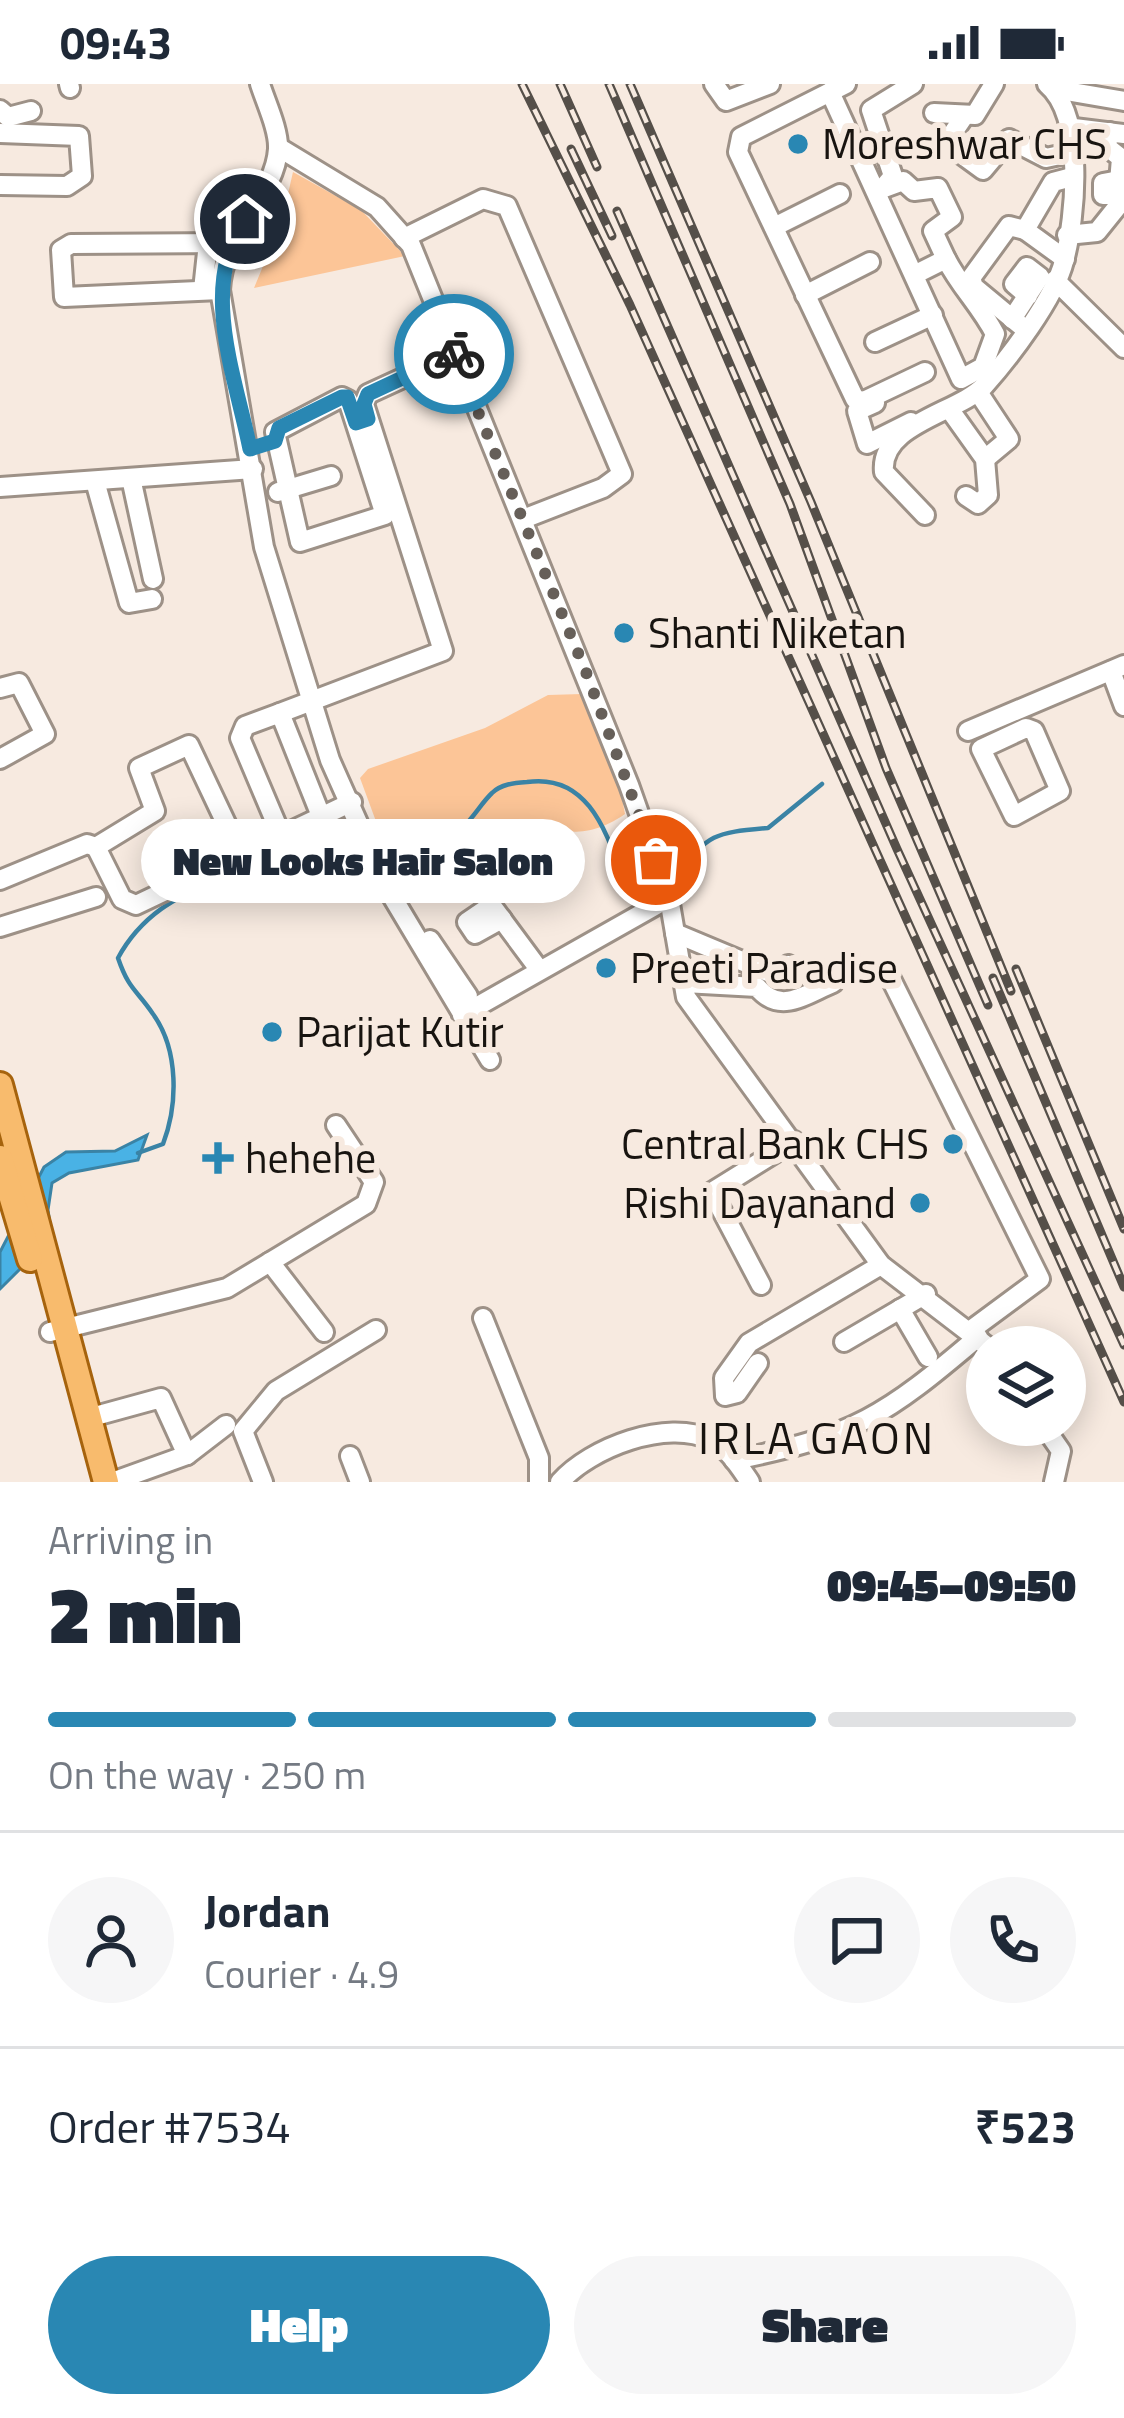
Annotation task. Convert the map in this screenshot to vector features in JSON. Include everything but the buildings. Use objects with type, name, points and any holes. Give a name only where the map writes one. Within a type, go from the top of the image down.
[{"type":"main road","points":[[0,1084],[27,1179],[40,1268],[91,1482]]},
{"type":"main road","points":[[0,1160],[40,1268]]},
{"type":"main road","points":[[57,1329],[109,1482]]},
{"type":"street","points":[[260,84],[278,147],[263,186],[216,255],[212,290],[250,449],[264,548],[330,760],[375,856],[459,996],[490,1060]]},
{"type":"street","points":[[714,84],[726,101],[770,84]]},
{"type":"street","points":[[1094,84],[1124,91]]},
{"type":"street","points":[[879,190],[893,176],[872,110],[913,85]]},
{"type":"street","points":[[1051,87],[1124,101]]},
{"type":"street","points":[[1025,230],[1065,178],[1074,152],[1075,128],[1051,87]]},
{"type":"street","points":[[879,190],[903,181],[914,191],[938,188],[952,215],[933,230],[946,259],[995,334],[983,368],[961,379],[914,275],[879,190],[838,88],[740,136],[738,152],[855,399],[864,400],[925,372]]},
{"type":"street","points":[[934,113],[981,102]]},
{"type":"street","points":[[879,402],[857,411],[867,444],[900,425],[950,410],[978,392],[1065,260],[1065,178],[1046,158],[1010,139],[984,170],[946,142],[981,102]]},
{"type":"street","points":[[0,110],[8,117],[32,112]]},
{"type":"street","points":[[1067,235],[1097,232],[1115,211],[1119,188],[1121,156],[1108,149],[1116,133],[1075,128]]},
{"type":"street","points":[[0,133],[71,133],[82,141],[82,176],[67,186],[0,185]]},
{"type":"street","points":[[278,147],[377,207],[404,238],[523,519],[669,898],[686,997],[881,1265],[966,1327]]},
{"type":"street","points":[[1046,158],[1074,152]]},
{"type":"street","points":[[774,227],[840,194]]},
{"type":"street","points":[[404,238],[483,199],[507,206],[622,474],[603,488],[523,519]]},
{"type":"street","points":[[1019,324],[972,284],[971,275],[1009,226],[1025,230],[1065,260]]},
{"type":"street","points":[[212,290],[64,297],[61,250],[71,244],[216,255]]},
{"type":"street","points":[[914,275],[946,259]]},
{"type":"street","points":[[805,295],[870,262]]},
{"type":"street","points":[[1055,280],[1124,348]]},
{"type":"street","points":[[1019,324],[1028,296]]},
{"type":"street","points":[[875,342],[933,315]]},
{"type":"street","points":[[362,421],[368,394],[455,354]]},
{"type":"street","points":[[978,392],[1008,436],[985,460]]},
{"type":"street","points":[[281,835],[238,734],[245,726],[443,651],[362,421],[345,396],[279,428],[275,441],[294,535],[303,543],[383,518],[377,466]]},
{"type":"street","points":[[950,410],[985,460],[988,495],[978,504],[966,496]]},
{"type":"street","points":[[921,421],[906,431],[882,469],[925,515]]},
{"type":"street","points":[[250,449],[275,441]]},
{"type":"street","points":[[0,488],[253,469]]},
{"type":"street","points":[[257,498],[331,476]]},
{"type":"street","points":[[95,481],[129,603],[152,589],[130,478]]},
{"type":"street","points":[[105,516],[138,508]]},
{"type":"street","points":[[968,730],[1000,728],[1032,728],[1060,789],[1016,815],[981,751],[1000,728],[1118,668],[1124,706]]},
{"type":"street","points":[[0,688],[19,683],[45,734],[0,759]]},
{"type":"street","points":[[280,713],[321,816]]},
{"type":"street","points":[[96,847],[155,812],[139,768],[189,745],[241,855]]},
{"type":"street","points":[[0,880],[87,844],[96,847],[122,899],[131,905],[321,816],[355,810]]},
{"type":"street","points":[[475,883],[538,968]]},
{"type":"street","points":[[0,926],[96,897]]},
{"type":"street","points":[[459,996],[538,968],[669,898]]},
{"type":"street","points":[[675,933],[775,975],[788,965]]},
{"type":"street","points":[[886,971],[1040,1279],[991,1326]]},
{"type":"street","points":[[684,983],[757,987],[768,1001],[782,1004],[833,983]]},
{"type":"street","points":[[57,1329],[227,1288],[366,1204],[374,1182],[337,1126]]},
{"type":"street","points":[[761,1285],[712,1192],[794,1141]]},
{"type":"street","points":[[270,1262],[324,1332]]},
{"type":"street","points":[[758,1363],[737,1393],[725,1396],[724,1378],[749,1343],[881,1265]]},
{"type":"street","points":[[844,1342],[926,1294]]},
{"type":"street","points":[[901,1309],[928,1357]]},
{"type":"street","points":[[483,1318],[539,1458],[538,1482]]},
{"type":"street","points":[[263,1482],[243,1431],[276,1391],[376,1330]]},
{"type":"street","points":[[734,1460],[821,1443],[894,1408],[966,1349]]},
{"type":"street","points":[[88,1418],[161,1398],[187,1455]]},
{"type":"street","points":[[109,1482],[187,1455],[226,1425]]},
{"type":"street","points":[[560,1482],[594,1453],[641,1438],[705,1437],[734,1460],[750,1482]]},
{"type":"street","points":[[1054,1482],[1061,1451],[1058,1446]]},
{"type":"street","points":[[350,1456],[360,1482]]},
{"type":"shaded area","points":[[293,172],[361,210],[405,256],[254,288],[282,220]]},
{"type":"shaded area","points":[[582,694],[616,768],[625,814],[592,830],[498,836],[464,888],[441,899],[405,900],[360,778],[368,769],[485,728],[548,695]]},
{"type":"water","points":[[147,1135],[138,1160],[69,1173],[52,1183],[48,1210],[52,1237],[0,1289],[0,1252],[44,1167],[66,1152],[115,1151]]},
{"type":"waterway","points":[[365,824],[389,823],[445,837],[465,825],[499,788],[549,782],[566,787],[593,811],[626,885],[654,888]]},
{"type":"waterway","points":[[671,879],[713,838],[768,828],[822,784]]},
{"type":"waterway","points":[[278,845],[354,827]]},
{"type":"waterway","points":[[138,1153],[163,1144],[171,1112],[172,1061],[162,1028],[129,983],[118,958],[131,937],[164,907],[263,854]]},
{"type":"railway","points":[[522,84],[630,305],[1124,1402]]},
{"type":"railway","points":[[560,84],[597,167]]},
{"type":"railway","points":[[609,84],[790,504],[886,768],[988,1005]]},
{"type":"railway","points":[[630,84],[811,502],[1011,991]]},
{"type":"railway","points":[[571,149],[612,236]]},
{"type":"railway","points":[[617,211],[897,849],[1124,1345]]},
{"type":"railway","points":[[1016,969],[1124,1229]]},
{"type":"railway","points":[[993,978],[1124,1287]]},
{"type":"way so far","points":[[454,354],[586,672],[656,860]]},
{"type":"place","name":"Moreshwar CHS","points":[[798,144]]},
{"type":"place","name":"Shanti Niketan","points":[[624,633]]},
{"type":"place","name":"New Looks Hair Salon","points":[[656,860]]},
{"type":"place","name":"Preeti Paradise","points":[[606,968]]},
{"type":"place","name":"Parijat Kutir","points":[[272,1032]]},
{"type":"place","name":"Central Bank CHS","points":[[953,1144]]},
{"type":"place","name":"hehehe","points":[[218,1158]]},
{"type":"place","name":"Rishi Dayanand","points":[[920,1203]]},
{"type":"district","name":"IRLA GAON","points":[[817,1438]]},
{"type":"route","points":[[245,219],[226,249],[220,290],[250,449],[275,441],[274,432],[279,428],[342,397],[347,397],[356,423],[368,419],[364,397],[454,354]]}]
